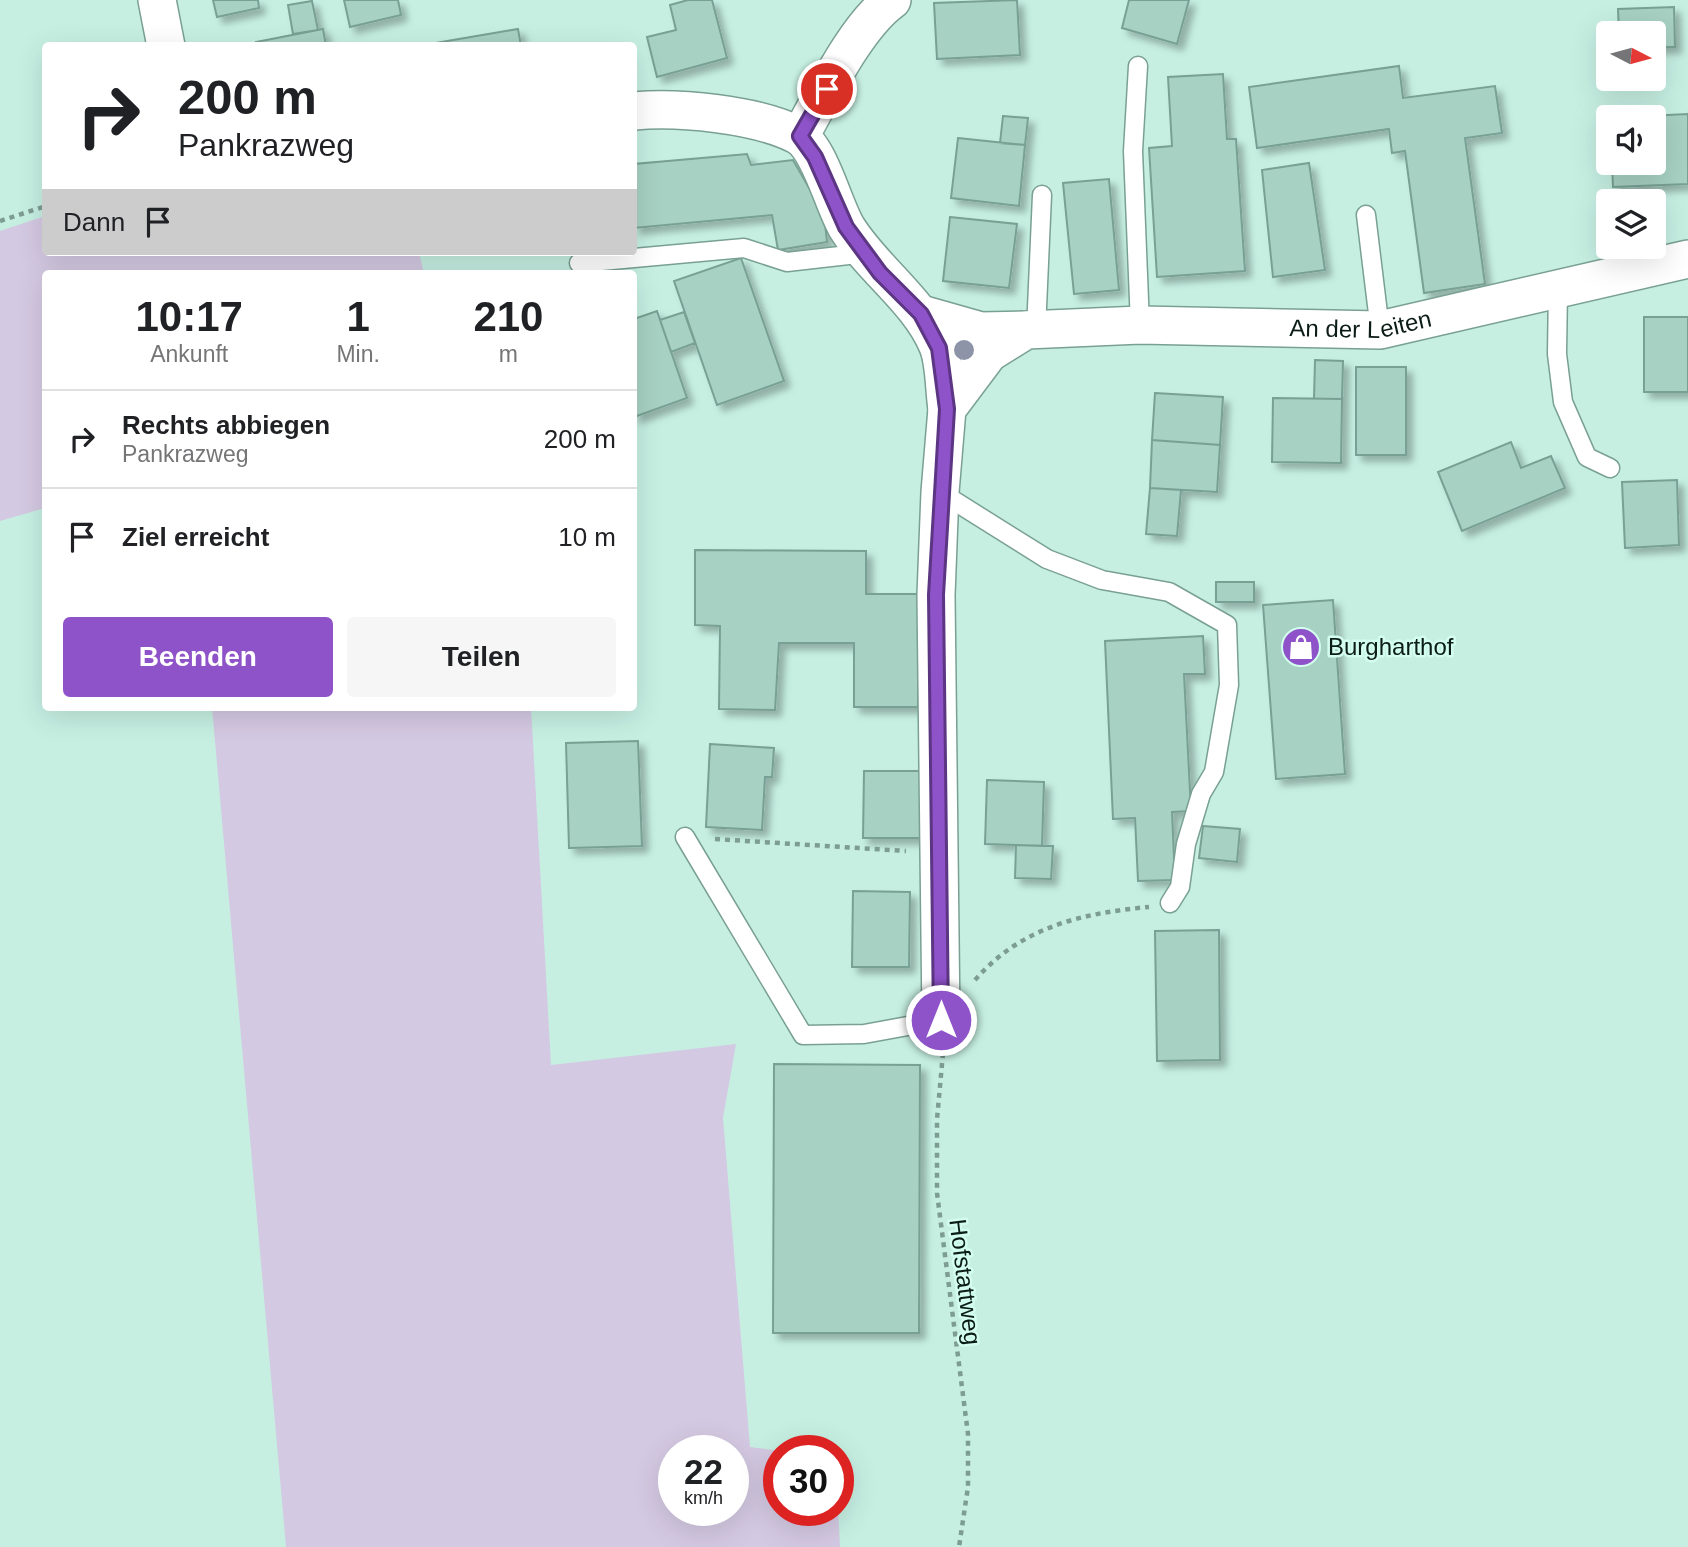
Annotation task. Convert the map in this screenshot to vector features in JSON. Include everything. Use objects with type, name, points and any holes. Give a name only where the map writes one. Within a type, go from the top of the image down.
[{"type":"street","points":[[157,0],[165,42]]},
{"type":"street","points":[[800,136],[840,65],[880,9],[892,0]]},
{"type":"street","points":[[637,111],[724,116],[771,125],[800,136],[815,157],[846,227],[921,314],[939,348],[947,409],[936,595],[942,853],[941,1020]]},
{"type":"street","name":"An der Leiten","points":[[921,314],[981,331],[1140,325],[1380,330],[1688,259]]},
{"type":"street","name":"An der Leiten","points":[[947,409],[989,353],[1031,330]]},
{"type":"lane","points":[[1138,66],[1133,151],[1140,325]]},
{"type":"lane","points":[[1031,330],[1042,195]]},
{"type":"lane","points":[[1366,215],[1380,330]]},
{"type":"lane","points":[[579,263],[744,248],[788,262],[866,253]]},
{"type":"lane","points":[[1558,289],[1557,354],[1563,402],[1587,457],[1610,468]]},
{"type":"lane","points":[[940,492],[1047,559],[1102,580],[1169,592],[1227,625],[1229,685],[1214,772],[1201,794],[1186,844],[1180,887],[1170,903]]},
{"type":"lane","points":[[685,837],[803,1035],[864,1034],[941,1020]]},
{"type":"path","points":[[0,221],[42,207]]},
{"type":"path","points":[[685,837],[942,853]]},
{"type":"path","points":[[941,1020],[985,968],[1027,936],[1097,911],[1170,903]]},
{"type":"path","name":"Hofstattweg","points":[[941,1020],[937,1193],[968,1434],[968,1488],[959,1547]]},
{"type":"shaded area","points":[[42,217],[42,256],[420,256],[423,270],[42,270],[42,509],[0,521],[0,231]]},
{"type":"shaded area","points":[[212,711],[531,711],[551,1065],[736,1044],[723,1118],[750,1447],[763,1449],[763,1526],[839,1526],[840,1547],[286,1547]]},
{"type":"building","points":[[213,0],[258,0],[259,8],[217,17]]},
{"type":"building","points":[[344,0],[398,0],[401,15],[350,27]]},
{"type":"building","points":[[688,0],[712,0],[727,58],[657,77],[647,37],[676,30],[670,5]]},
{"type":"building","points":[[1017,0],[1020,55],[937,59],[934,3]]},
{"type":"building","points":[[1129,0],[1189,0],[1177,44],[1122,28]]},
{"type":"building","points":[[312,1],[318,30],[293,34],[288,5]]},
{"type":"building","points":[[1674,7],[1675,47],[1666,47],[1666,21],[1618,21],[1618,9]]},
{"type":"building","points":[[323,29],[325,42],[256,42]]},
{"type":"building","points":[[518,29],[520,42],[442,42]]},
{"type":"building","points":[[1399,66],[1403,98],[1495,86],[1502,133],[1465,138],[1485,284],[1424,293],[1405,151],[1392,153],[1389,129],[1257,148],[1249,87]]},
{"type":"building","points":[[1223,74],[1227,139],[1236,139],[1245,271],[1157,277],[1149,148],[1172,146],[1168,77]]},
{"type":"building","points":[[1688,114],[1688,184],[1613,187],[1612,175],[1666,175],[1666,115]]},
{"type":"building","points":[[1003,116],[1028,118],[1025,145],[1000,143]]},
{"type":"building","points":[[958,138],[1025,145],[1019,206],[951,198]]},
{"type":"building","points":[[747,154],[751,165],[793,160],[824,214],[827,242],[778,250],[772,215],[637,228],[637,164]]},
{"type":"building","points":[[1309,163],[1325,270],[1273,277],[1262,170]]},
{"type":"building","points":[[1109,179],[1119,290],[1074,294],[1063,183]]},
{"type":"building","points":[[950,217],[1017,224],[1009,288],[943,281]]},
{"type":"building","points":[[741,258],[784,381],[717,405],[674,281]]},
{"type":"building","points":[[657,311],[687,398],[637,416],[637,318]]},
{"type":"building","points":[[684,312],[695,343],[671,352],[660,320]]},
{"type":"building","points":[[1644,317],[1688,317],[1688,392],[1644,392]]},
{"type":"building","points":[[1315,360],[1343,361],[1342,399],[1314,399]]},
{"type":"building","points":[[1356,367],[1406,367],[1406,455],[1356,455]]},
{"type":"building","points":[[1155,393],[1223,397],[1220,445],[1152,440]]},
{"type":"building","points":[[1273,398],[1342,399],[1341,463],[1272,462]]},
{"type":"building","points":[[1152,440],[1220,445],[1217,492],[1150,488]]},
{"type":"building","points":[[1511,442],[1521,468],[1551,456],[1565,488],[1462,531],[1438,472]]},
{"type":"building","points":[[1677,480],[1679,545],[1625,548],[1622,482]]},
{"type":"building","points":[[1150,488],[1181,490],[1177,536],[1146,534]]},
{"type":"building","points":[[695,550],[866,551],[866,594],[919,594],[918,707],[854,707],[854,643],[779,643],[775,710],[719,709],[720,626],[695,625]]},
{"type":"building","points":[[1216,582],[1254,582],[1254,602],[1216,602]]},
{"type":"building","points":[[1333,600],[1345,774],[1276,779],[1263,605]]},
{"type":"building","points":[[1203,636],[1205,674],[1184,674],[1191,811],[1172,812],[1175,880],[1138,881],[1135,818],[1113,819],[1105,641]]},
{"type":"building","points":[[638,741],[642,846],[569,848],[566,743]]},
{"type":"building","points":[[710,744],[774,748],[772,777],[765,777],[762,830],[706,827]]},
{"type":"building","points":[[864,771],[923,771],[922,838],[863,838]]},
{"type":"building","points":[[987,780],[1044,782],[1042,846],[985,844]]},
{"type":"building","points":[[1203,826],[1240,829],[1237,862],[1199,858]]},
{"type":"building","points":[[1016,845],[1053,846],[1051,879],[1015,878]]},
{"type":"building","points":[[853,891],[910,892],[909,967],[852,967]]},
{"type":"building","points":[[1219,930],[1220,1060],[1157,1061],[1155,931]]},
{"type":"building","points":[[774,1064],[920,1065],[919,1333],[773,1333]]},
{"type":"place","name":"Burgharthof","points":[[1301,647]]},
{"type":"route","points":[[827,89],[800,136],[815,157],[846,227],[880,273],[921,314],[939,348],[947,409],[936,595],[942,853],[941,1020]]}]
